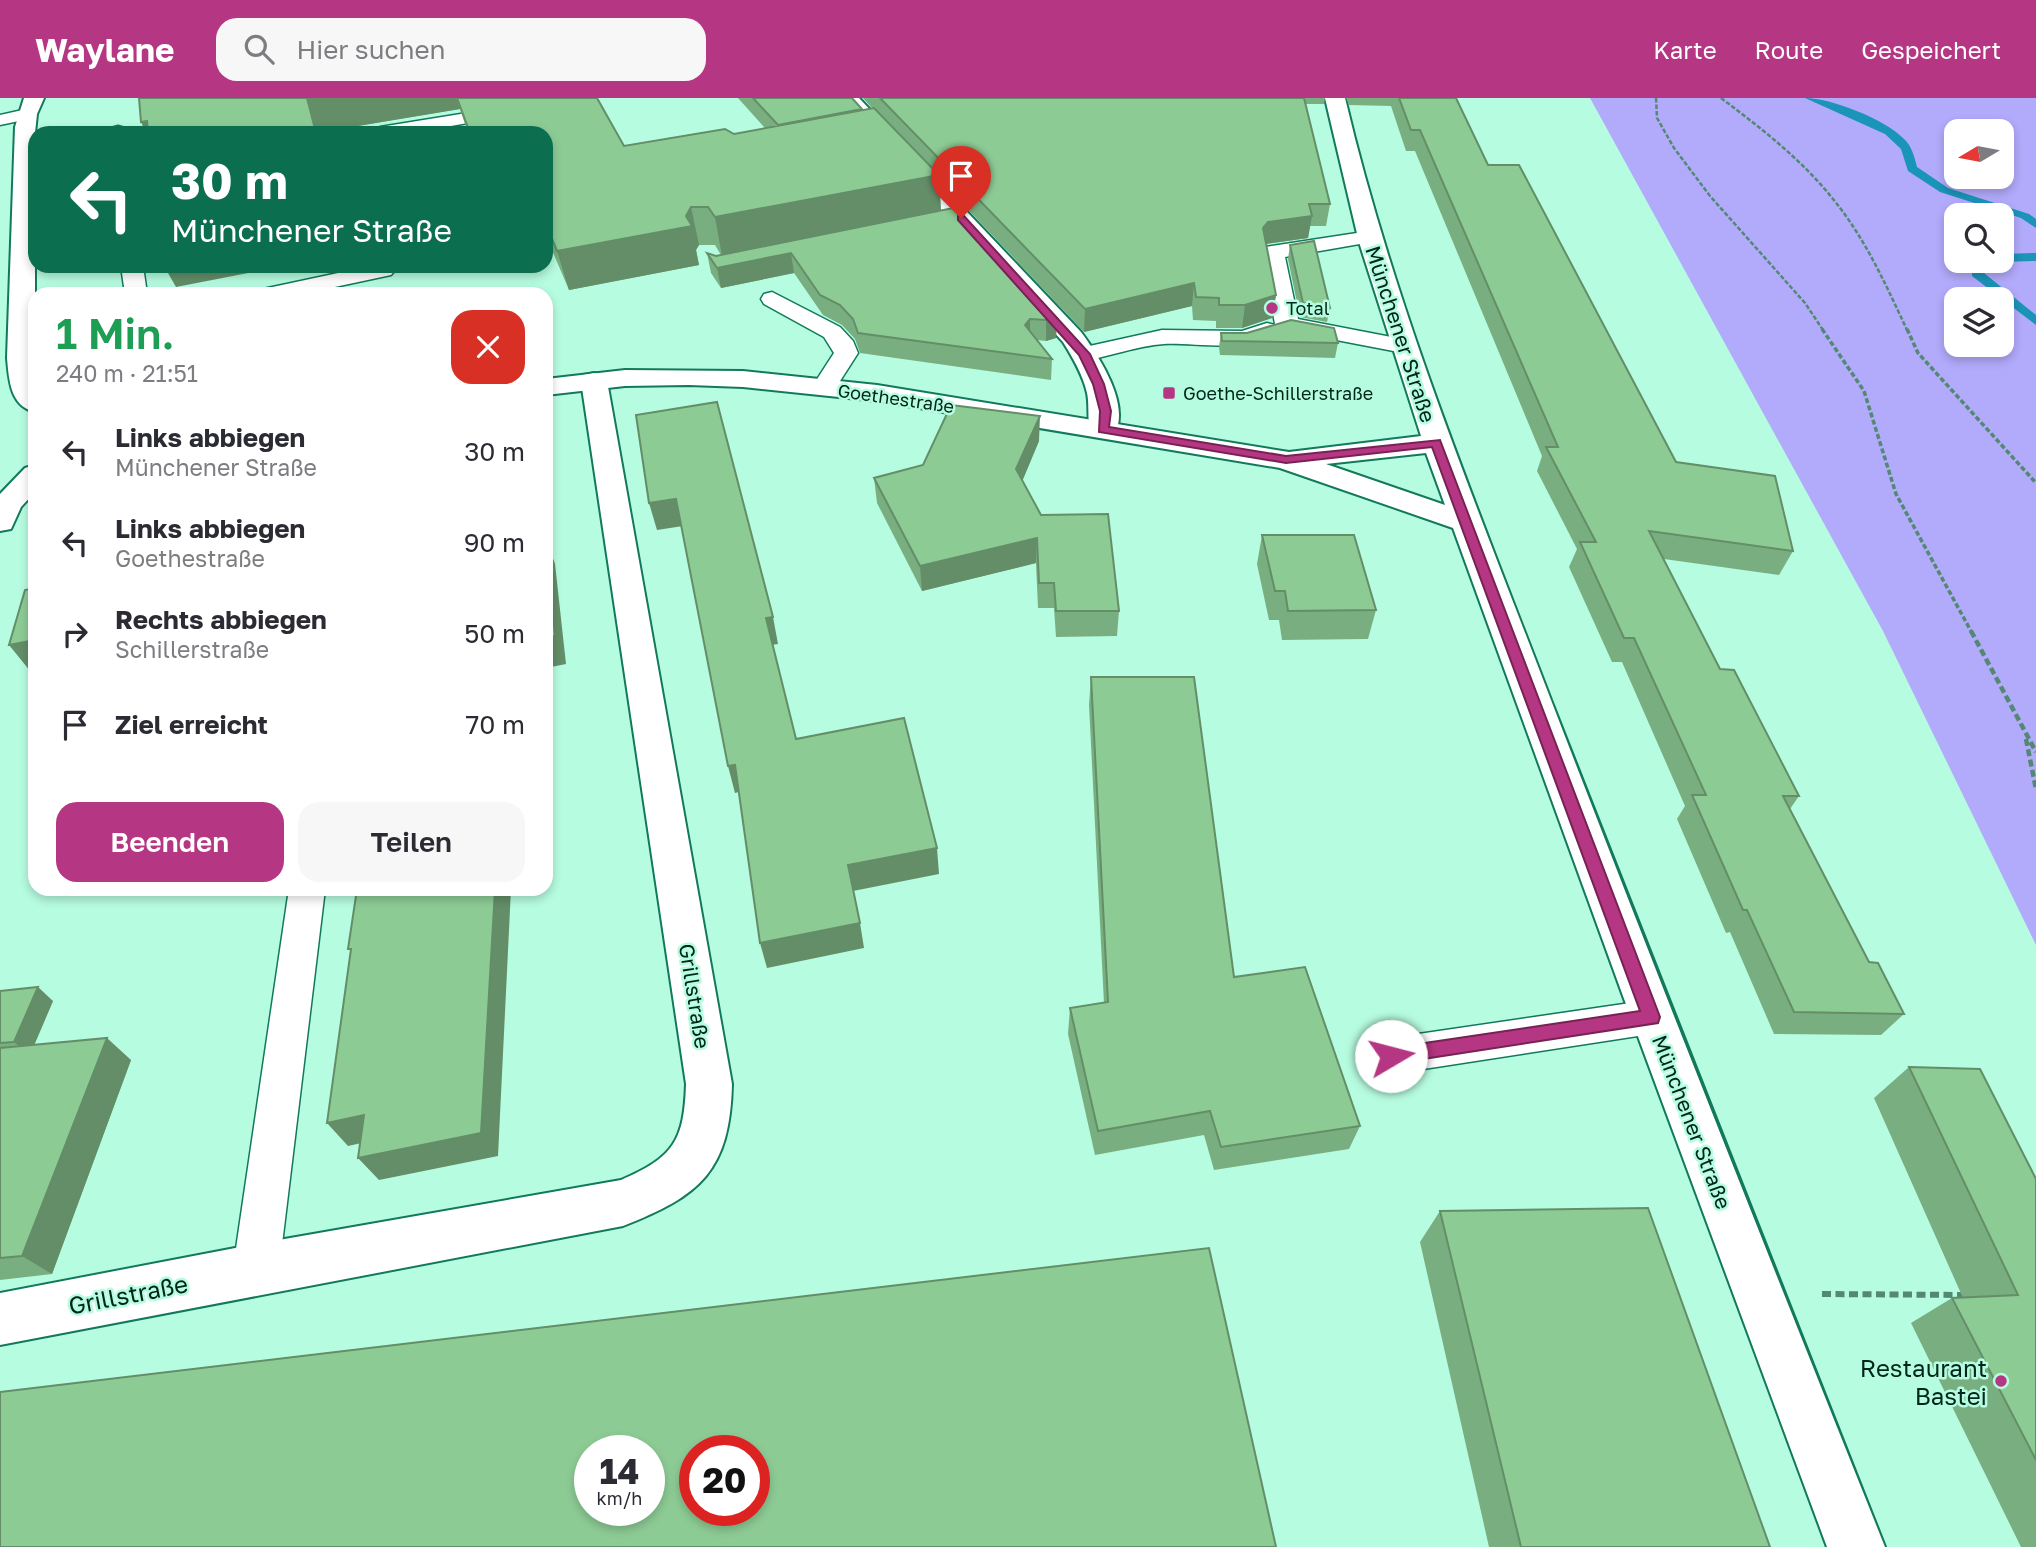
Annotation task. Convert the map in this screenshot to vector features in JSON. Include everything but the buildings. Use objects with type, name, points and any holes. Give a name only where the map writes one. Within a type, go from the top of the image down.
[{"type":"street","points":[[848,98],[1084,354],[1098,384],[1105,411],[1103,430]]},
{"type":"street","name":"Münchener Straße","points":[[1335,98],[1370,237],[1436,443],[1651,1017],[1856,1547]]},
{"type":"street","points":[[30,106],[30,126]]},
{"type":"street","points":[[28,341],[24,390],[28,395]]},
{"type":"street","name":"Goethestraße","points":[[553,386],[594,381],[703,378],[824,387],[1286,460],[1468,523]]},
{"type":"street","name":"Grillstraße","points":[[0,1319],[256,1269],[623,1203],[659,1188],[686,1169],[704,1138],[710,1114],[709,1084],[594,381]]},
{"type":"street","name":"Goethestraße","points":[[1286,460],[1436,443]]},
{"type":"street","points":[[0,522],[7,504],[28,482]]},
{"type":"lane","points":[[0,120],[30,106]]},
{"type":"lane","points":[[421,126],[473,117]]},
{"type":"lane","points":[[857,140],[883,135]]},
{"type":"lane","points":[[934,223],[961,218]]},
{"type":"lane","points":[[1287,324],[1273,252],[1370,237]]},
{"type":"lane","points":[[304,287],[369,273]]},
{"type":"lane","points":[[772,299],[832,332],[841,341],[846,353],[824,387]]},
{"type":"lane","points":[[1084,354],[1162,337],[1244,338],[1287,324],[1404,346]]},
{"type":"lane","points":[[256,1269],[306,896]]},
{"type":"lane","points":[[1391,1056],[1651,1017]]},
{"type":"path","points":[[1656,98],[1657,118],[1674,148],[1710,196],[1805,303],[1864,391],[1896,494],[2036,752]]},
{"type":"path","points":[[1721,98],[1763,130],[1833,199],[1878,267],[1918,353],[2036,482]]},
{"type":"path","points":[[2026,735],[2036,789]]},
{"type":"path","points":[[1758,1294],[1980,1295]]},
{"type":"shaded area","points":[[1590,98],[2036,98],[2036,945],[1883,631]]},
{"type":"waterway","points":[[1810,98],[1862,118],[1889,132],[1906,148],[1912,169],[1944,190],[2025,216],[2036,225]]},
{"type":"waterway","points":[[2014,258],[2036,257]]},
{"type":"waterway","points":[[1976,273],[2036,321]]},
{"type":"place","name":"Total","points":[[1272,308]]},
{"type":"place","name":"Goethe-Schillerstraße","points":[[1169,393]]},
{"type":"place","name":"Restaurant Bastei","points":[[2001,1381]]},
{"type":"route","points":[[961,218],[1072,337],[1084,354],[1098,384],[1105,411],[1103,430],[1286,460],[1436,443],[1651,1017],[1391,1056]]}]
